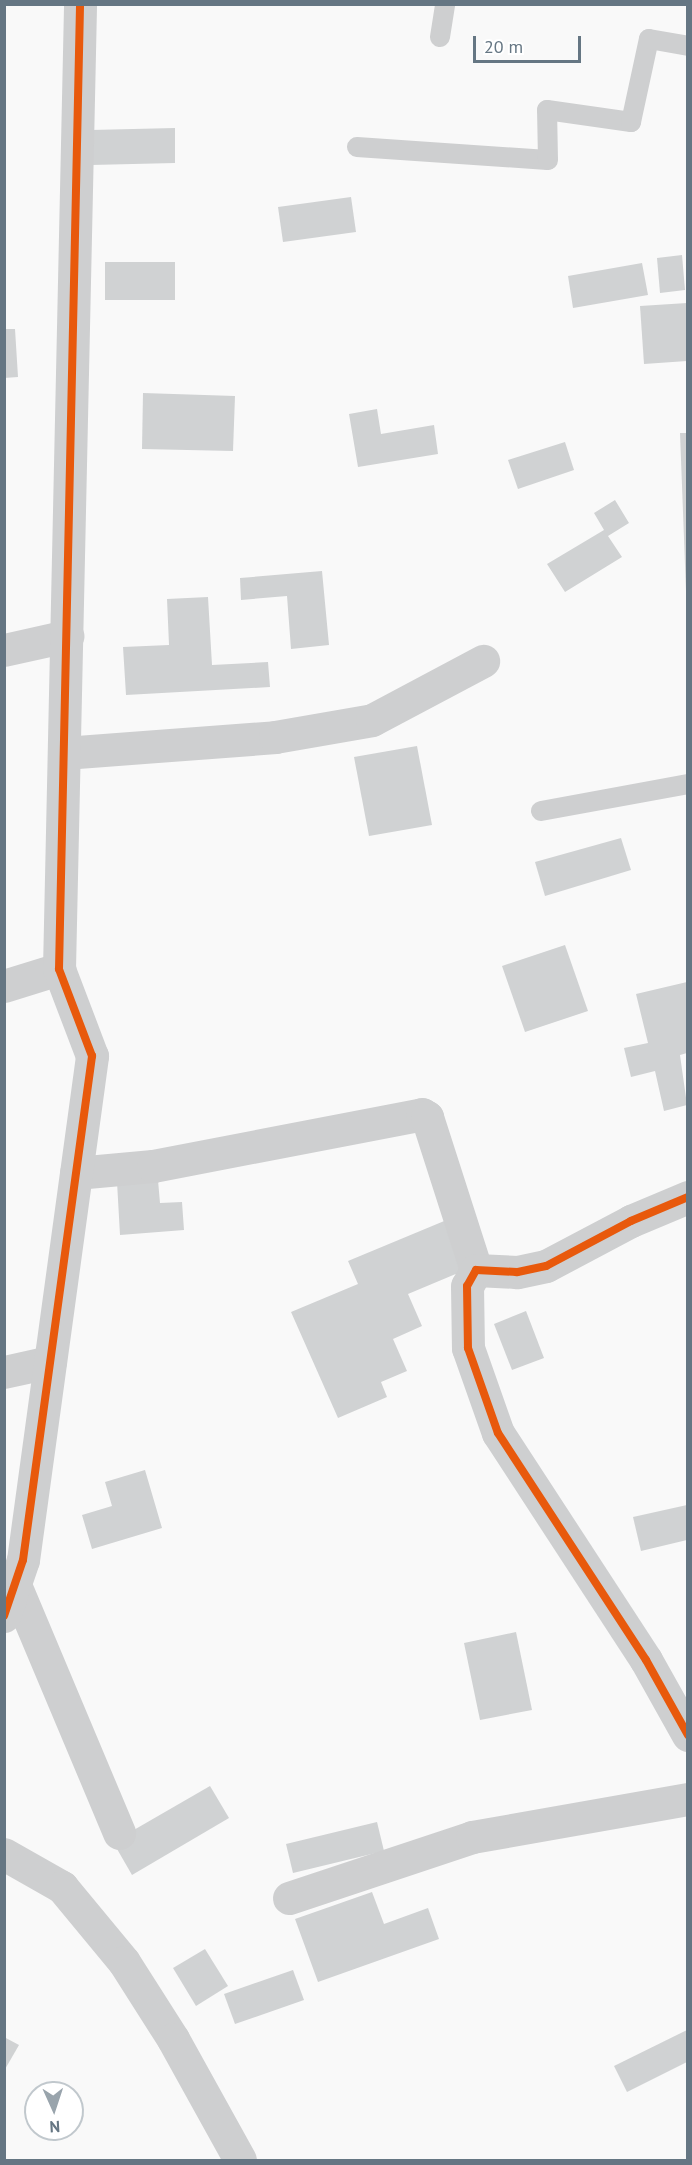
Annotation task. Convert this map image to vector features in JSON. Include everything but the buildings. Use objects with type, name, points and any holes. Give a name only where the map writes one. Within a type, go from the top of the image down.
[{"type":"street","points":[[4,1616],[23,1560],[92,1056],[59,969],[80,4]]},
{"type":"street","points":[[4,650],[67,636]]},
{"type":"street","points":[[64,753],[275,737],[372,720],[483,661]]},
{"type":"street","points":[[4,986],[59,969]]},
{"type":"street","points":[[76,1173],[153,1166],[422,1114],[427,1116],[476,1270],[468,1287],[468,1348],[498,1433],[646,1660],[687,1735]]},
{"type":"street","points":[[476,1270],[517,1272],[546,1266],[631,1221],[687,1197]]},
{"type":"street","points":[[4,1372],[50,1362]]},
{"type":"street","points":[[15,1585],[119,1833]]},
{"type":"street","points":[[289,1898],[472,1836],[687,1799]]},
{"type":"street","points":[[4,1854],[62,1887],[124,1962],[173,2039],[240,2160]]},
{"type":"lane","points":[[440,37],[445,4]]},
{"type":"lane","points":[[357,147],[548,160],[547,110],[631,122],[649,39],[687,46]]},
{"type":"lane","points":[[541,811],[687,784]]},
{"type":"cycle path","points":[[4,1616],[23,1560],[92,1056],[59,969],[80,4]]},
{"type":"cycle path","points":[[688,1197],[631,1221],[546,1266],[517,1272],[476,1270],[467,1286],[468,1348],[498,1433],[646,1660],[688,1735]]}]
